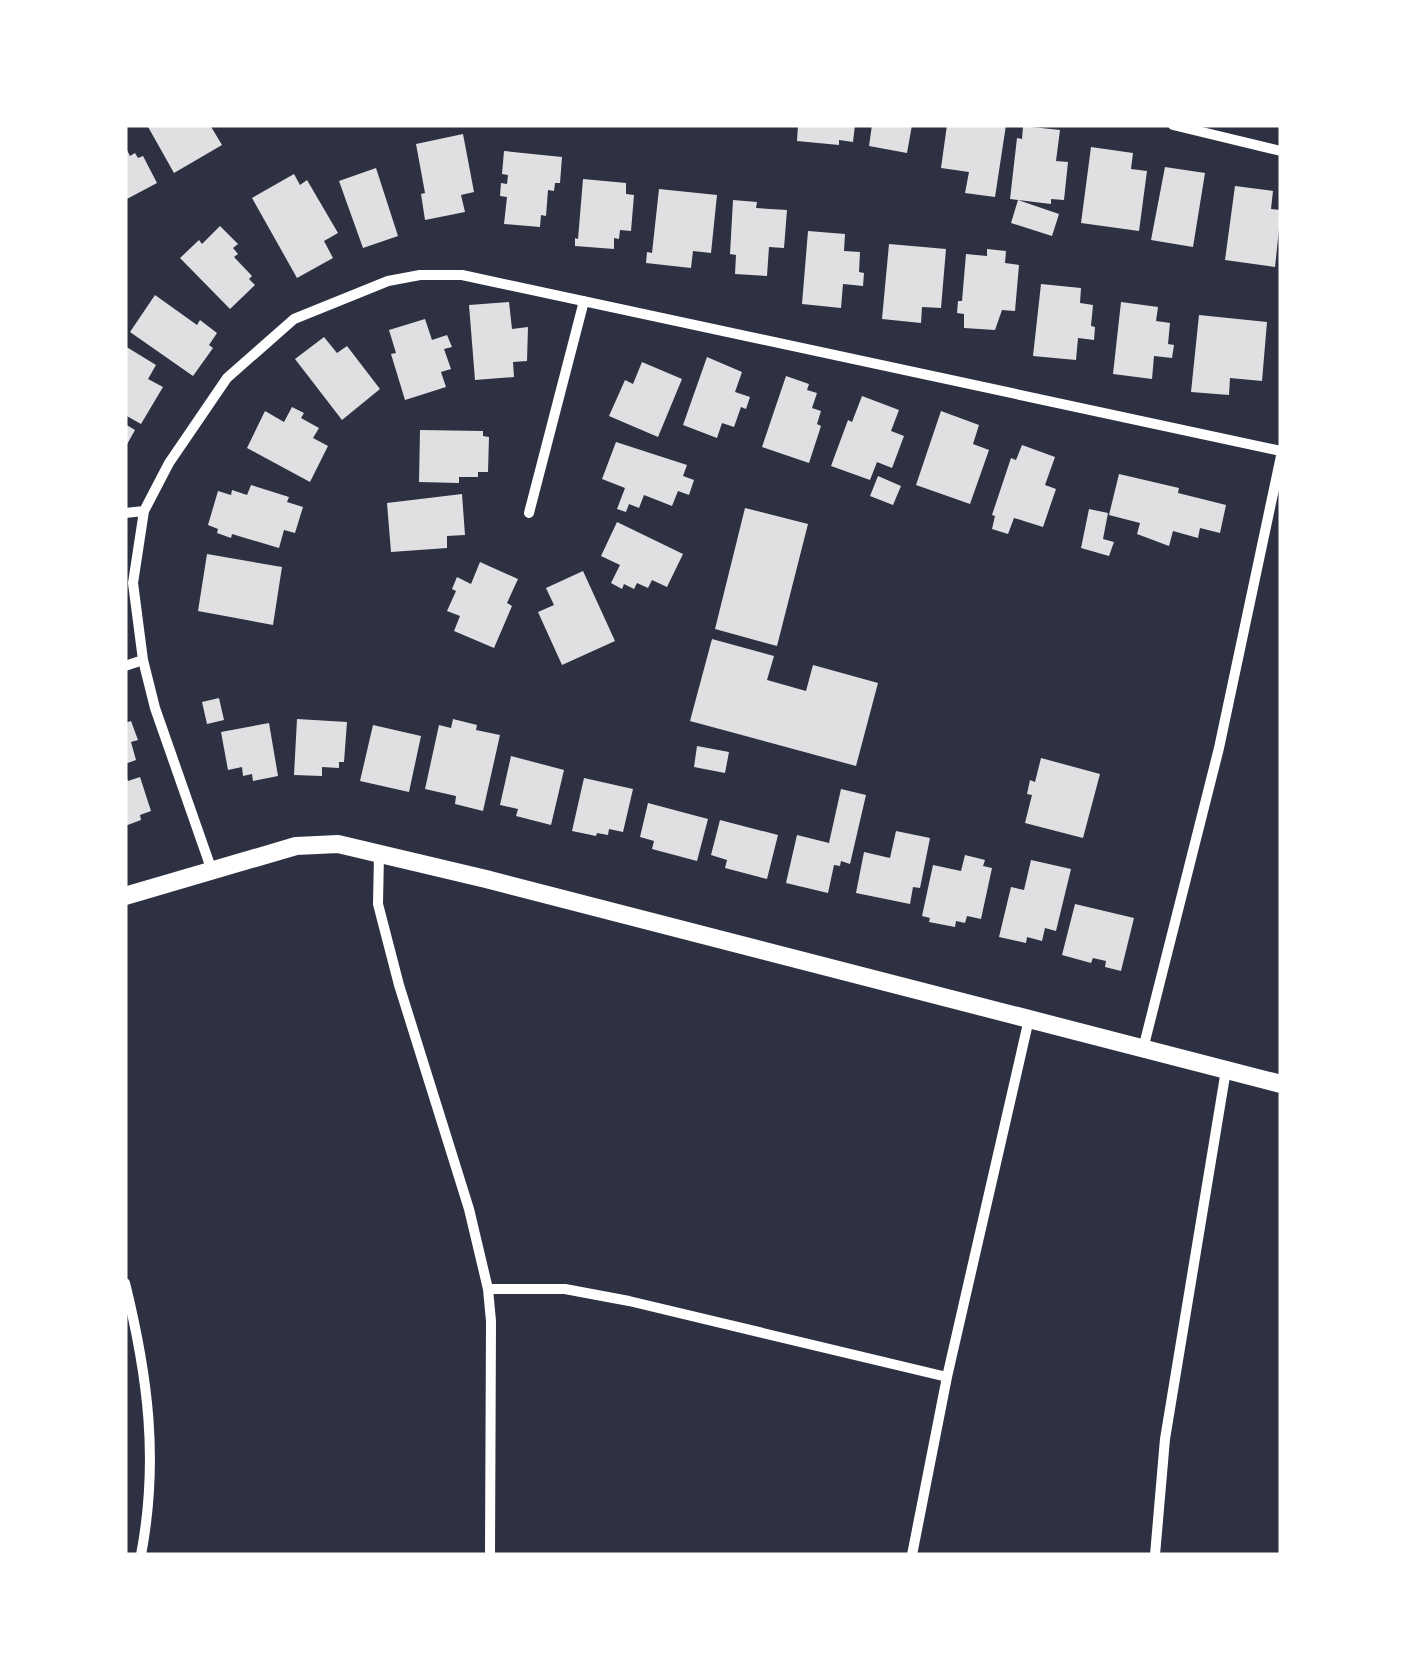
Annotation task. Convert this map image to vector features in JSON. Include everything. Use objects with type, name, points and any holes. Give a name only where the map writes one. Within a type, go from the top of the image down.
[{"type":"street","points":[[1173,125],[1281,151]]},
{"type":"street","points":[[211,868],[155,708],[143,660],[134,582],[144,510],[169,463],[226,378],[294,319],[388,281],[420,275],[462,275],[1281,453],[1219,748],[1143,1049]]},
{"type":"street","points":[[529,512],[584,300]]},
{"type":"street","points":[[125,514],[144,510]]},
{"type":"street","points":[[125,666],[143,660]]},
{"type":"street","points":[[125,896],[296,846],[338,844],[1281,1084]]},
{"type":"street","points":[[379,854],[378,904],[469,1210],[488,1289],[490,1555]]},
{"type":"street","points":[[912,1555],[947,1377],[1029,1019]]},
{"type":"street","points":[[1155,1555],[1165,1439],[1226,1070]]},
{"type":"street","points":[[125,1283],[139,1340],[152,1427],[141,1555]]},
{"type":"street","points":[[488,1289],[565,1289],[629,1300],[947,1377]]},
{"type":"building","points":[[147,125],[210,125],[222,145],[174,173]]},
{"type":"building","points":[[798,125],[855,125],[853,142],[839,140],[839,145],[797,141]]},
{"type":"building","points":[[872,125],[912,125],[907,153],[869,146]]},
{"type":"building","points":[[947,125],[1006,125],[995,197],[965,193],[969,172],[941,168]]},
{"type":"building","points":[[1023,126],[1060,130],[1056,161],[1068,162],[1064,200],[1051,199],[1051,204],[1010,199],[1017,138],[1022,139]]},
{"type":"building","points":[[463,134],[474,192],[461,195],[465,212],[425,220],[421,194],[425,193],[416,144]]},
{"type":"building","points":[[125,146],[130,156],[143,156],[157,183],[125,200]]},
{"type":"building","points":[[1091,147],[1133,153],[1131,169],[1147,171],[1139,231],[1081,223]]},
{"type":"building","points":[[504,151],[562,157],[560,183],[555,183],[554,191],[548,190],[546,216],[541,215],[540,227],[504,224],[507,197],[500,196],[501,183],[507,184],[508,175],[502,174]]},
{"type":"building","points":[[1165,167],[1205,173],[1193,247],[1151,240]]},
{"type":"building","points":[[376,168],[398,236],[363,248],[339,181]]},
{"type":"building","points":[[294,174],[300,185],[307,180],[338,233],[324,241],[333,258],[297,278],[252,198]]},
{"type":"building","points":[[583,179],[626,183],[626,194],[634,195],[631,231],[620,230],[619,239],[614,238],[614,249],[575,246]]},
{"type":"building","points":[[1235,186],[1273,191],[1271,209],[1281,210],[1275,267],[1225,260]]},
{"type":"building","points":[[659,189],[717,195],[711,253],[693,251],[691,268],[646,263],[647,252],[652,253]]},
{"type":"building","points":[[733,200],[757,202],[756,208],[787,210],[784,248],[769,247],[767,276],[735,274],[736,255],[730,254]]},
{"type":"building","points":[[1018,200],[1059,214],[1052,236],[1011,223]]},
{"type":"building","points":[[220,226],[238,244],[233,248],[238,254],[234,257],[255,285],[230,309],[180,258]]},
{"type":"building","points":[[808,231],[845,234],[844,251],[860,252],[863,286],[843,284],[841,308],[802,304]]},
{"type":"building","points":[[889,244],[946,249],[941,308],[922,307],[921,323],[882,319]]},
{"type":"building","points":[[987,249],[1006,251],[1005,263],[1019,265],[1015,311],[1002,310],[995,330],[964,328],[964,314],[957,313],[958,301],[962,301],[966,254],[987,256]]},
{"type":"building","points":[[1041,284],[1081,288],[1080,303],[1093,305],[1094,340],[1078,338],[1076,360],[1033,356]]},
{"type":"building","points":[[155,295],[197,325],[200,320],[217,333],[209,345],[213,348],[193,376],[130,332]]},
{"type":"building","points":[[509,302],[512,329],[528,327],[527,361],[513,362],[514,377],[475,380],[469,305]]},
{"type":"building","points":[[1121,302],[1158,307],[1156,321],[1170,323],[1168,344],[1174,345],[1172,358],[1154,356],[1152,379],[1113,374]]},
{"type":"building","points":[[1199,315],[1267,322],[1262,381],[1230,378],[1229,395],[1191,392]]},
{"type":"building","points":[[425,319],[432,340],[447,335],[452,347],[444,349],[451,369],[441,372],[446,387],[405,400],[391,354],[396,353],[389,330]]},
{"type":"building","points":[[324,337],[337,353],[347,346],[380,389],[342,420],[295,359]]},
{"type":"building","points":[[125,346],[156,365],[148,379],[163,387],[141,424],[125,415]]},
{"type":"building","points":[[707,357],[742,372],[735,392],[750,397],[746,409],[741,407],[734,427],[722,423],[717,438],[683,425]]},
{"type":"building","points":[[642,362],[682,379],[658,437],[609,416],[625,380],[633,384]]},
{"type":"building","points":[[786,376],[809,384],[807,390],[817,393],[812,408],[821,411],[817,424],[821,426],[809,463],[762,447]]},
{"type":"building","points":[[862,396],[899,410],[891,431],[904,436],[892,468],[877,462],[870,480],[831,466],[848,420],[852,422]]},
{"type":"building","points":[[292,407],[304,413],[301,418],[319,428],[313,438],[328,446],[310,482],[247,448],[265,411],[284,422]]},
{"type":"building","points":[[941,411],[979,425],[973,444],[989,450],[970,504],[916,485]]},
{"type":"building","points":[[125,424],[135,430],[125,448]]},
{"type":"building","points":[[420,430],[483,431],[483,436],[489,437],[488,472],[478,472],[478,477],[459,477],[459,483],[419,482]]},
{"type":"building","points":[[616,442],[687,465],[683,476],[694,480],[689,495],[678,491],[672,506],[644,495],[639,508],[629,504],[626,512],[617,509],[625,488],[602,479]]},
{"type":"building","points":[[1022,445],[1055,457],[1045,485],[1056,489],[1043,527],[1014,518],[1008,534],[992,529],[992,515],[1011,458],[1016,460]]},
{"type":"building","points":[[1119,474],[1179,488],[1178,493],[1226,505],[1220,533],[1200,528],[1198,538],[1173,531],[1169,546],[1137,534],[1140,523],[1109,515]]},
{"type":"building","points":[[878,476],[901,486],[893,505],[870,496]]},
{"type":"building","points":[[251,485],[289,497],[287,502],[303,507],[295,533],[284,530],[279,548],[232,534],[231,538],[208,525],[218,491],[247,495]]},
{"type":"building","points":[[462,494],[465,535],[447,536],[447,548],[391,552],[387,503]]},
{"type":"building","points":[[745,508],[808,524],[777,646],[715,629]]},
{"type":"building","points":[[1089,509],[1108,513],[1103,539],[1114,542],[1109,556],[1081,548]]},
{"type":"building","points":[[617,522],[683,554],[667,587],[652,580],[648,588],[637,583],[634,589],[624,584],[622,589],[611,583],[620,565],[601,556]]},
{"type":"building","points":[[207,554],[282,567],[273,625],[198,611]]},
{"type":"building","points":[[480,562],[518,579],[507,603],[512,606],[494,648],[454,631],[460,616],[447,611],[457,577],[471,584]]},
{"type":"building","points":[[583,571],[615,641],[562,665],[538,612],[554,605],[546,588]]},
{"type":"building","points":[[712,639],[774,656],[767,680],[806,691],[813,665],[878,683],[856,766],[690,721]]},
{"type":"building","points":[[219,698],[224,720],[207,724],[202,702]]},
{"type":"building","points":[[297,719],[347,722],[344,762],[339,762],[339,768],[322,767],[322,776],[294,775]]},
{"type":"building","points":[[453,719],[477,725],[476,730],[500,735],[483,811],[455,804],[456,796],[425,789],[439,725],[451,728]]},
{"type":"building","points":[[131,721],[138,740],[131,742],[136,760],[125,764],[125,723]]},
{"type":"building","points":[[269,723],[278,776],[253,781],[252,774],[243,776],[242,767],[228,770],[221,732]]},
{"type":"building","points":[[373,725],[421,736],[409,792],[360,781]]},
{"type":"building","points":[[697,746],[729,752],[725,773],[694,767]]},
{"type":"building","points":[[511,756],[564,770],[551,825],[516,816],[518,809],[500,805]]},
{"type":"building","points":[[1041,758],[1100,774],[1083,838],[1025,823],[1032,795],[1027,794],[1030,780],[1035,782]]},
{"type":"building","points":[[125,773],[128,781],[140,777],[151,811],[125,826]]},
{"type":"building","points":[[584,778],[633,789],[623,832],[609,829],[608,835],[596,836],[572,831]]},
{"type":"building","points":[[841,789],[866,795],[850,864],[841,861],[840,866],[834,865],[828,893],[786,883],[797,835],[829,843]]},
{"type":"building","points":[[648,803],[708,819],[697,861],[652,849],[654,841],[640,837]]},
{"type":"building","points":[[720,820],[778,835],[767,879],[725,868],[727,860],[711,855]]},
{"type":"building","points":[[896,831],[930,838],[920,888],[913,887],[910,904],[856,893],[864,852],[890,858]]},
{"type":"building","points":[[965,855],[985,860],[983,866],[992,868],[981,919],[967,916],[965,923],[956,921],[955,927],[929,922],[930,918],[922,916],[933,865],[961,871]]},
{"type":"building","points":[[1031,860],[1071,869],[1056,931],[1045,928],[1042,941],[1027,937],[1026,943],[999,937],[1011,887],[1024,890]]},
{"type":"building","points":[[1075,904],[1134,918],[1121,971],[1105,967],[1106,961],[1093,958],[1091,963],[1062,955]]}]
